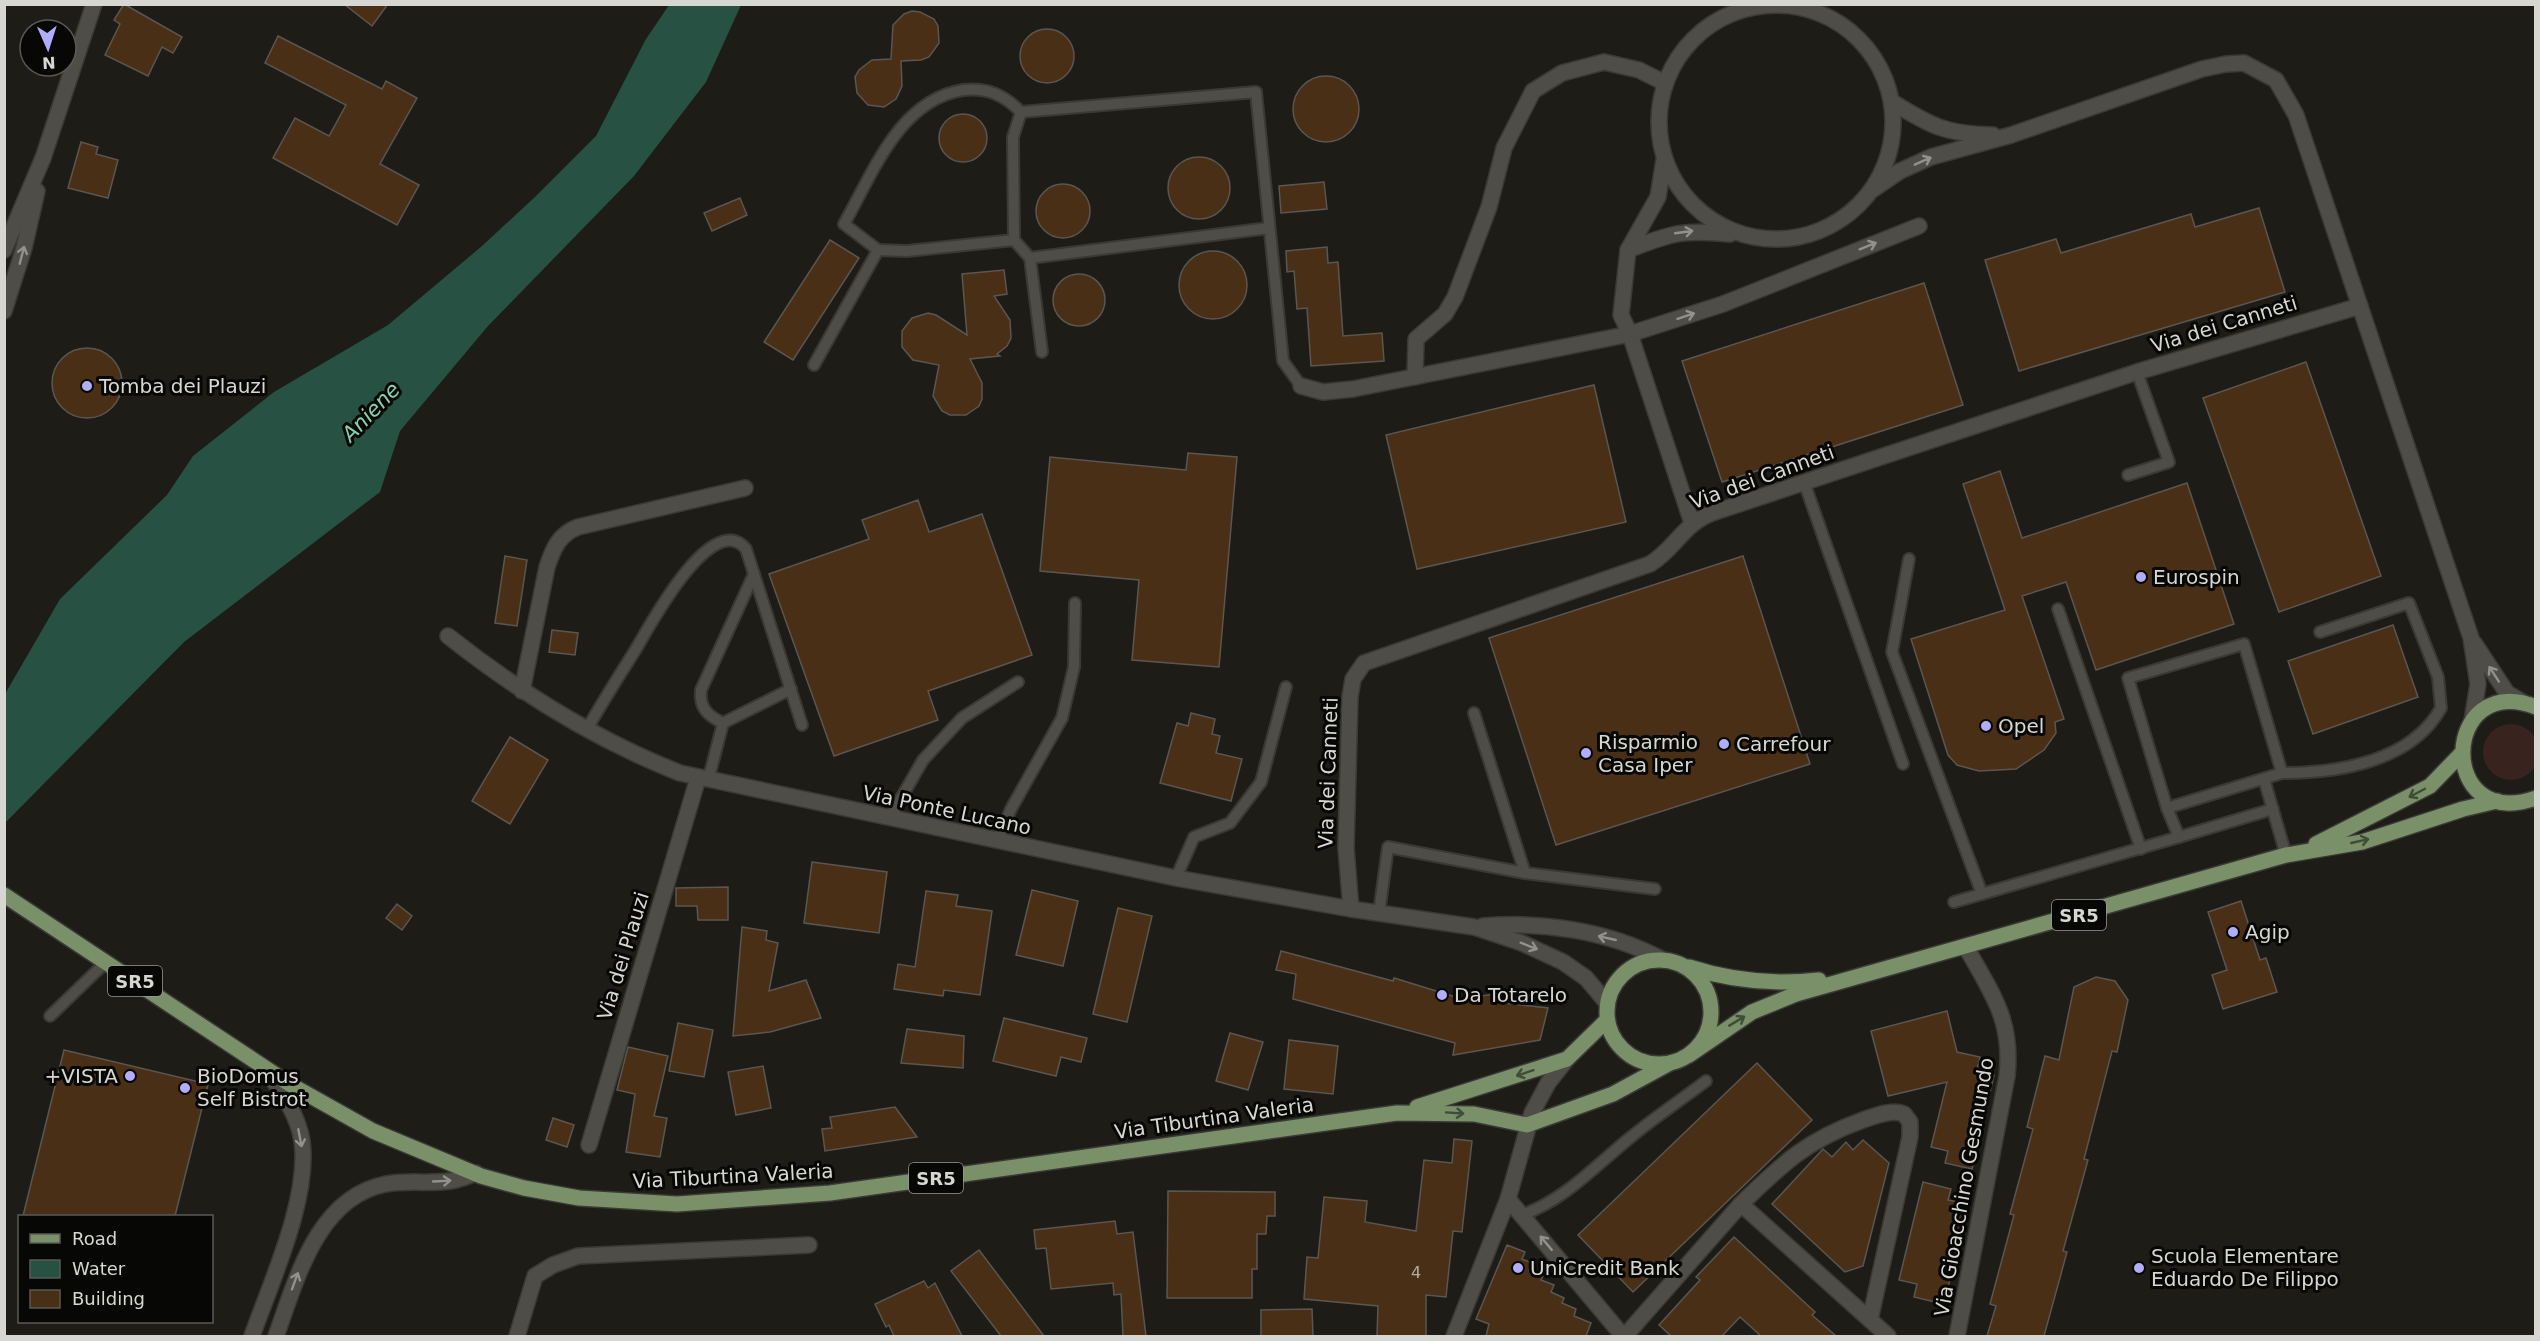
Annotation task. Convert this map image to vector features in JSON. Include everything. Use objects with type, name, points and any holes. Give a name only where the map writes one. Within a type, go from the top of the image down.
[{"type":"main road","points":[[2472,721],[2490,706],[2513,701],[2530,705]]},
{"type":"main road","name":"Via Tiburtina Valeria","points":[[2303,851],[2430,786],[2461,754],[2466,731],[2472,721]]},
{"type":"main road","points":[[2461,754],[2471,783],[2487,797],[2497,801]]},
{"type":"main road","name":"Via Tiburtina Valeria","points":[[4,895],[265,1068],[379,1134],[476,1173],[516,1186],[596,1201],[656,1204],[715,1202],[863,1189],[1396,1113],[1457,1113],[1527,1125],[1613,1094],[1689,1055],[1726,1028],[1762,1007],[1854,976],[1966,947],[2286,855],[2362,842],[2463,808],[2497,801],[2510,803],[2535,798]]},
{"type":"main road","points":[[1607,1003],[1612,988],[1632,967],[1646,961],[1661,959]]},
{"type":"main road","name":"Via Tiburtina Valeria","points":[[1661,959],[1722,977],[1773,983],[1854,976]]},
{"type":"main road","name":"Via Tiburtina Valeria","points":[[1682,965],[1697,975],[1707,990],[1711,1008],[1709,1026],[1702,1042],[1689,1055]]},
{"type":"main road","name":"Via Tiburtina Valeria","points":[[1607,1003],[1607,1020],[1617,1043],[1636,1059],[1653,1064],[1670,1063]]},
{"type":"main road","name":"Via Tiburtina Valeria","points":[[1396,1113],[1567,1059],[1607,1020]]},
{"type":"street","points":[[6,239],[43,158],[94,4]]},
{"type":"street","points":[[1730,4],[1721,19],[1687,46],[1665,84],[1658,126],[1664,160],[1678,188],[1692,204],[1719,225],[1751,237]]},
{"type":"street","points":[[1825,4],[1876,61],[1886,81],[1892,102],[1894,120],[1889,157],[1872,190]]},
{"type":"street","points":[[1721,19],[1763,6],[1785,6],[1817,13],[1846,29]]},
{"type":"street","points":[[1415,377],[1416,339],[1445,314],[1455,297],[1489,207],[1504,148],[1533,91],[1562,72],[1594,63],[1615,63],[1639,70],[1665,84]]},
{"type":"street","points":[[1628,250],[1677,232],[1704,230],[1751,237],[1786,239],[1819,232],[1849,215],[1872,190],[1900,171],[1931,157],[2011,135],[2202,69],[2244,63],[2265,72],[2283,88],[2296,115],[2471,638],[2478,684],[2472,721]]},
{"type":"street","points":[[1892,102],[1938,129],[1959,134],[2011,135]]},
{"type":"street","points":[[4,311],[28,232],[43,158]]},
{"type":"street","points":[[1664,160],[1658,197],[1628,250],[1621,315],[1630,334],[1692,523]]},
{"type":"street","points":[[1301,386],[1310,391],[1335,392],[1630,334],[1723,304],[1919,225]]},
{"type":"street","name":"Via dei Canneti","points":[[1351,909],[1346,848],[1350,697],[1353,679],[1364,663],[1650,564],[1669,551],[1692,523],[1804,482],[2137,372],[2360,306]]},
{"type":"street","points":[[522,691],[547,567],[554,548],[564,534],[578,526],[744,489]]},
{"type":"street","name":"Via Ponte Lucano","points":[[448,636],[522,691],[587,729],[662,766],[703,779],[1176,878],[1351,909],[1474,927],[1522,943],[1563,962],[1586,978],[1607,1003]]},
{"type":"street","points":[[2471,638],[2507,693],[2530,705]]},
{"type":"street","name":"Via dei Plauzi","points":[[589,1145],[703,779]]},
{"type":"street","name":"Via Ponte Lucano","points":[[1474,927],[1525,925],[1580,932],[1628,944],[1661,959]]},
{"type":"street","name":"Via Gioacchino Gesmundo","points":[[1958,1336],[2007,1076],[2010,1049],[2001,1011],[1966,947]]},
{"type":"street","points":[[1454,1336],[1508,1199],[1527,1125],[1542,1092],[1567,1059]]},
{"type":"street","points":[[252,1336],[295,1210],[303,1171],[302,1140],[294,1113],[265,1068]]},
{"type":"street","points":[[1508,1199],[1624,1336],[1741,1204],[1786,1161],[1815,1141],[1871,1118],[1893,1112],[1904,1114],[1910,1122],[1910,1137],[1870,1320]]},
{"type":"street","points":[[276,1336],[303,1261],[328,1221],[345,1205],[365,1191],[384,1184],[450,1181],[476,1173]]},
{"type":"street","points":[[1741,1204],[1888,1336]]},
{"type":"street","points":[[517,1336],[535,1276],[553,1265],[578,1256],[809,1245]]},
{"type":"lane","points":[[1014,240],[907,251],[878,250],[844,224],[907,120],[935,98],[971,89],[984,89],[1004,97],[1021,112],[1256,92],[1283,360],[1301,386]]},
{"type":"lane","points":[[1021,112],[1013,137],[1014,240],[1030,258],[1042,352]]},
{"type":"lane","points":[[1030,258],[1269,228]]},
{"type":"lane","points":[[814,365],[878,250]]},
{"type":"lane","points":[[2128,475],[2169,462],[2137,372]]},
{"type":"lane","points":[[1804,482],[1903,764]]},
{"type":"lane","points":[[587,729],[654,616],[692,566],[719,542],[732,540],[746,549],[802,725]]},
{"type":"lane","points":[[1910,559],[1892,652],[1982,894]]},
{"type":"lane","points":[[723,723],[704,709],[701,690],[754,574]]},
{"type":"lane","points":[[997,842],[1011,809],[1062,718],[1074,667],[1074,603]]},
{"type":"lane","points":[[2167,808],[2282,773],[2326,771],[2379,757],[2421,732],[2441,708],[2438,677],[2409,603],[2320,632]]},
{"type":"lane","points":[[2058,609],[2141,849]]},
{"type":"lane","points":[[2179,837],[2167,808],[2128,678],[2244,644],[2282,773]]},
{"type":"lane","points":[[889,819],[923,760],[962,718],[1018,682]]},
{"type":"lane","points":[[1176,878],[1194,837],[1230,823],[1261,782],[1286,687]]},
{"type":"lane","points":[[703,779],[723,723],[791,689]]},
{"type":"lane","points":[[1474,713],[1525,873]]},
{"type":"lane","points":[[2264,779],[2286,855]]},
{"type":"lane","points":[[1954,902],[2273,809]]},
{"type":"lane","points":[[1379,913],[1388,847],[1525,873],[1655,889]]},
{"type":"lane","points":[[50,1016],[106,962]]},
{"type":"lane","points":[[1522,1215],[1539,1209],[1572,1188],[1631,1137],[1706,1081]]},
{"type":"shaded area","points":[[2506,724],[2516,724],[2531,732],[2537,741],[2539,752],[2537,763],[2531,772],[2516,780],[2506,780],[2495,775],[2488,768],[2483,757],[2483,747],[2488,736],[2495,729]]},
{"type":"water","name":"Aniene","points":[[669,5],[741,5],[706,82],[634,176],[488,326],[400,431],[380,492],[184,642],[5,823],[5,694],[60,599],[167,495],[193,456],[274,392],[388,325],[482,246],[536,196],[596,136],[646,39]]},
{"type":"building","points":[[124,4],[182,37],[173,53],[162,47],[148,76],[105,55],[120,24],[114,20]]},
{"type":"building","points":[[344,4],[388,4],[372,26]]},
{"type":"building","points":[[912,11],[934,19],[938,26],[939,43],[929,57],[921,60],[901,61],[902,86],[896,99],[884,107],[868,105],[857,93],[855,77],[859,70],[872,60],[891,59],[893,25],[904,14]]},
{"type":"building","points":[[1047,29],[1057,31],[1066,37],[1072,46],[1074,56],[1072,66],[1066,75],[1057,81],[1047,83],[1037,81],[1028,75],[1022,66],[1020,56],[1022,46],[1028,37],[1037,31]]},
{"type":"building","points":[[278,36],[382,89],[386,81],[417,98],[380,164],[419,185],[397,225],[273,158],[295,118],[329,136],[346,105],[265,63]]},
{"type":"building","points":[[1320,76],[1332,76],[1344,81],[1354,91],[1359,109],[1357,122],[1344,137],[1332,142],[1320,142],[1308,137],[1298,127],[1293,115],[1293,103],[1298,91],[1308,81]]},
{"type":"building","points":[[958,114],[968,114],[980,121],[987,133],[987,143],[980,155],[968,162],[958,162],[943,151],[939,143],[939,133],[950,118]]},
{"type":"building","points":[[81,142],[98,147],[96,154],[118,160],[108,198],[68,188]]},
{"type":"building","points":[[1193,157],[1205,157],[1221,166],[1228,176],[1230,188],[1228,200],[1221,210],[1205,219],[1193,219],[1182,214],[1173,205],[1168,194],[1168,182],[1173,171],[1182,162]]},
{"type":"building","points":[[1324,182],[1327,209],[1281,213],[1279,186]]},
{"type":"building","points":[[1063,184],[1073,186],[1082,192],[1088,201],[1090,211],[1088,221],[1082,230],[1073,236],[1063,238],[1053,236],[1044,230],[1038,221],[1036,211],[1038,201],[1044,192],[1053,186]]},
{"type":"building","points":[[740,198],[747,215],[712,231],[704,213]]},
{"type":"building","points":[[2259,208],[2285,292],[2019,371],[1985,260],[2056,239],[2061,253],[2191,214],[2195,227]]},
{"type":"building","points":[[830,240],[859,258],[793,360],[764,342]]},
{"type":"building","points":[[1327,247],[1328,263],[1338,262],[1343,336],[1382,333],[1384,361],[1311,366],[1307,308],[1297,309],[1294,271],[1287,272],[1286,251]]},
{"type":"building","points":[[1206,251],[1220,251],[1232,256],[1242,266],[1247,285],[1242,304],[1232,314],[1220,319],[1206,319],[1194,314],[1184,304],[1179,292],[1179,278],[1184,266],[1194,256]]},
{"type":"building","points":[[1004,270],[1007,294],[994,296],[1010,320],[1011,338],[1007,346],[997,354],[1000,356],[970,359],[982,383],[982,399],[979,406],[966,415],[950,415],[942,411],[933,396],[939,365],[913,360],[902,347],[902,331],[912,318],[928,313],[936,315],[967,335],[962,274]]},
{"type":"building","points":[[1079,274],[1089,276],[1097,282],[1103,290],[1105,300],[1103,310],[1097,318],[1089,324],[1079,326],[1069,324],[1061,318],[1055,310],[1053,300],[1055,290],[1061,282],[1069,276]]},
{"type":"building","points":[[1924,283],[1963,405],[1722,482],[1682,361]]},
{"type":"building","name":"Tomba dei Plauzi","points":[[87,348],[100,351],[112,358],[119,370],[122,383],[119,396],[112,408],[100,415],[87,418],[74,415],[62,408],[55,396],[52,383],[55,370],[62,358],[74,351]]},
{"type":"building","points":[[2306,362],[2381,576],[2279,612],[2203,398]]},
{"type":"building","points":[[1594,385],[1626,522],[1417,569],[1386,435]]},
{"type":"building","points":[[1188,453],[1237,457],[1219,667],[1132,660],[1139,580],[1040,571],[1050,457],[1186,470]]},
{"type":"building","points":[[2000,471],[2022,538],[2187,483],[2234,624],[2096,670],[2066,582],[2022,596],[2064,719],[2055,722],[2056,733],[2044,750],[2016,769],[1979,771],[1957,765],[1948,755],[1911,639],[2005,610],[1963,484]]},
{"type":"building","points":[[918,500],[929,532],[982,514],[1032,655],[928,691],[938,720],[834,756],[769,574],[869,539],[862,520]]},
{"type":"building","points":[[505,556],[527,560],[517,626],[495,623]]},
{"type":"building","points":[[1743,556],[1810,764],[1556,845],[1489,638]]},
{"type":"building","points":[[2393,625],[2418,697],[2313,734],[2288,661]]},
{"type":"building","points":[[552,630],[578,633],[575,655],[549,652]]},
{"type":"building","points":[[1191,713],[1215,719],[1212,734],[1220,736],[1216,753],[1242,759],[1231,801],[1160,783],[1177,723],[1188,726]]},
{"type":"building","points":[[510,737],[548,760],[510,824],[472,801]]},
{"type":"building","points":[[812,862],[887,872],[879,933],[804,923]]},
{"type":"building","points":[[728,887],[728,920],[698,920],[697,906],[676,906],[676,888]]},
{"type":"building","points":[[1032,890],[1078,901],[1063,966],[1016,955]]},
{"type":"building","points":[[926,891],[958,895],[956,906],[992,911],[980,995],[944,990],[943,996],[894,989],[898,964],[915,967]]},
{"type":"building","points":[[2241,901],[2260,960],[2266,958],[2277,992],[2223,1009],[2212,975],[2227,970],[2208,912]]},
{"type":"building","points":[[397,904],[412,916],[402,930],[386,918]]},
{"type":"building","points":[[1118,908],[1152,916],[1127,1022],[1093,1014]]},
{"type":"building","points":[[742,927],[767,931],[766,940],[778,943],[769,991],[806,980],[821,1018],[770,1032],[733,1036]]},
{"type":"building","points":[[1281,951],[1393,981],[1394,978],[1462,999],[1494,994],[1496,1002],[1548,1008],[1540,1040],[1453,1055],[1455,1043],[1293,999],[1296,974],[1276,970]]},
{"type":"building","points":[[2096,977],[2115,981],[2128,1000],[2117,1052],[2112,1051],[2084,1159],[2088,1160],[2063,1251],[2067,1252],[2044,1336],[1987,1336],[1996,1306],[1990,1304],[2014,1215],[2010,1214],[2033,1129],[2027,1127],[2045,1056],[2059,1060],[2074,987]]},
{"type":"building","points":[[1947,1011],[1957,1052],[1980,1057],[1977,1070],[1994,1075],[1972,1169],[1945,1163],[1948,1151],[1931,1147],[1947,1082],[1888,1096],[1871,1031]]},
{"type":"building","points":[[1004,1018],[1087,1038],[1081,1062],[1061,1057],[1056,1076],[993,1061]]},
{"type":"building","points":[[678,1023],[713,1030],[704,1077],[669,1071]]},
{"type":"building","points":[[907,1029],[964,1036],[963,1068],[901,1063]]},
{"type":"building","points":[[1230,1033],[1263,1042],[1248,1090],[1216,1081]]},
{"type":"building","points":[[1289,1040],[1338,1046],[1333,1094],[1284,1089]]},
{"type":"building","points":[[628,1047],[668,1056],[654,1116],[667,1118],[660,1157],[626,1152],[635,1094],[617,1090]]},
{"type":"building","points":[[64,1050],[208,1084],[175,1215],[23,1215]]},
{"type":"building","points":[[1757,1063],[1812,1120],[1633,1292],[1578,1235]]},
{"type":"building","points":[[763,1066],[771,1108],[736,1115],[728,1072]]},
{"type":"building","points":[[895,1107],[917,1137],[825,1151],[822,1129],[832,1128],[830,1117]]},
{"type":"building","points":[[553,1118],[574,1125],[567,1147],[546,1140]]},
{"type":"building","points":[[1454,1139],[1472,1141],[1462,1232],[1453,1231],[1446,1297],[1426,1295],[1426,1336],[1377,1336],[1378,1306],[1304,1299],[1307,1257],[1318,1258],[1324,1197],[1367,1201],[1365,1222],[1416,1231],[1424,1160],[1452,1163]]},
{"type":"building","points":[[1863,1140],[1889,1163],[1863,1266],[1845,1272],[1772,1204],[1823,1149],[1832,1157],[1846,1142],[1853,1150]]},
{"type":"building","points":[[1923,1182],[1951,1189],[1948,1200],[1968,1204],[1944,1304],[1914,1297],[1917,1284],[1899,1280]]},
{"type":"building","points":[[1168,1191],[1275,1192],[1275,1216],[1267,1216],[1266,1234],[1257,1234],[1257,1269],[1252,1269],[1252,1298],[1167,1298]]},
{"type":"building","points":[[1115,1221],[1117,1234],[1133,1232],[1146,1336],[1123,1336],[1121,1294],[1114,1295],[1113,1283],[1051,1289],[1046,1248],[1036,1249],[1034,1230]]},
{"type":"building","points":[[1734,1237],[1815,1312],[1812,1315],[1836,1336],[1761,1336],[1740,1317],[1722,1336],[1671,1336],[1659,1325],[1700,1280],[1696,1277]]},
{"type":"building","points":[[1507,1245],[1525,1252],[1522,1259],[1532,1263],[1529,1270],[1543,1276],[1541,1280],[1554,1285],[1551,1292],[1564,1298],[1562,1303],[1576,1309],[1574,1316],[1591,1323],[1586,1336],[1486,1336],[1489,1324],[1476,1319]]},
{"type":"building","points":[[979,1250],[1044,1336],[1001,1336],[951,1271]]},
{"type":"building","points":[[924,1281],[928,1288],[935,1283],[962,1336],[894,1336],[889,1325],[886,1327],[875,1304]]},
{"type":"building","points":[[1312,1309],[1313,1336],[1261,1336],[1261,1310]]},
{"type":"place","name":"Tomba dei Plauzi","points":[[87,386]]},
{"type":"place","name":"Eurospin","points":[[2141,577]]},
{"type":"place","name":"Opel","points":[[1986,726]]},
{"type":"place","name":"Carrefour","points":[[1724,744]]},
{"type":"place","name":"Risparmio Casa Iper","points":[[1586,753]]},
{"type":"place","name":"Agip","points":[[2233,932]]},
{"type":"place","name":"Da Totarelo","points":[[1442,995]]},
{"type":"place","name":"+VISTA","points":[[130,1076]]},
{"type":"place","name":"BioDomus Self Bistrot","points":[[185,1088]]},
{"type":"place","name":"UniCredit Bank","points":[[1518,1268]]},
{"type":"place","name":"Scuola Elementare Eduardo De Filippo","points":[[2139,1268]]}]
